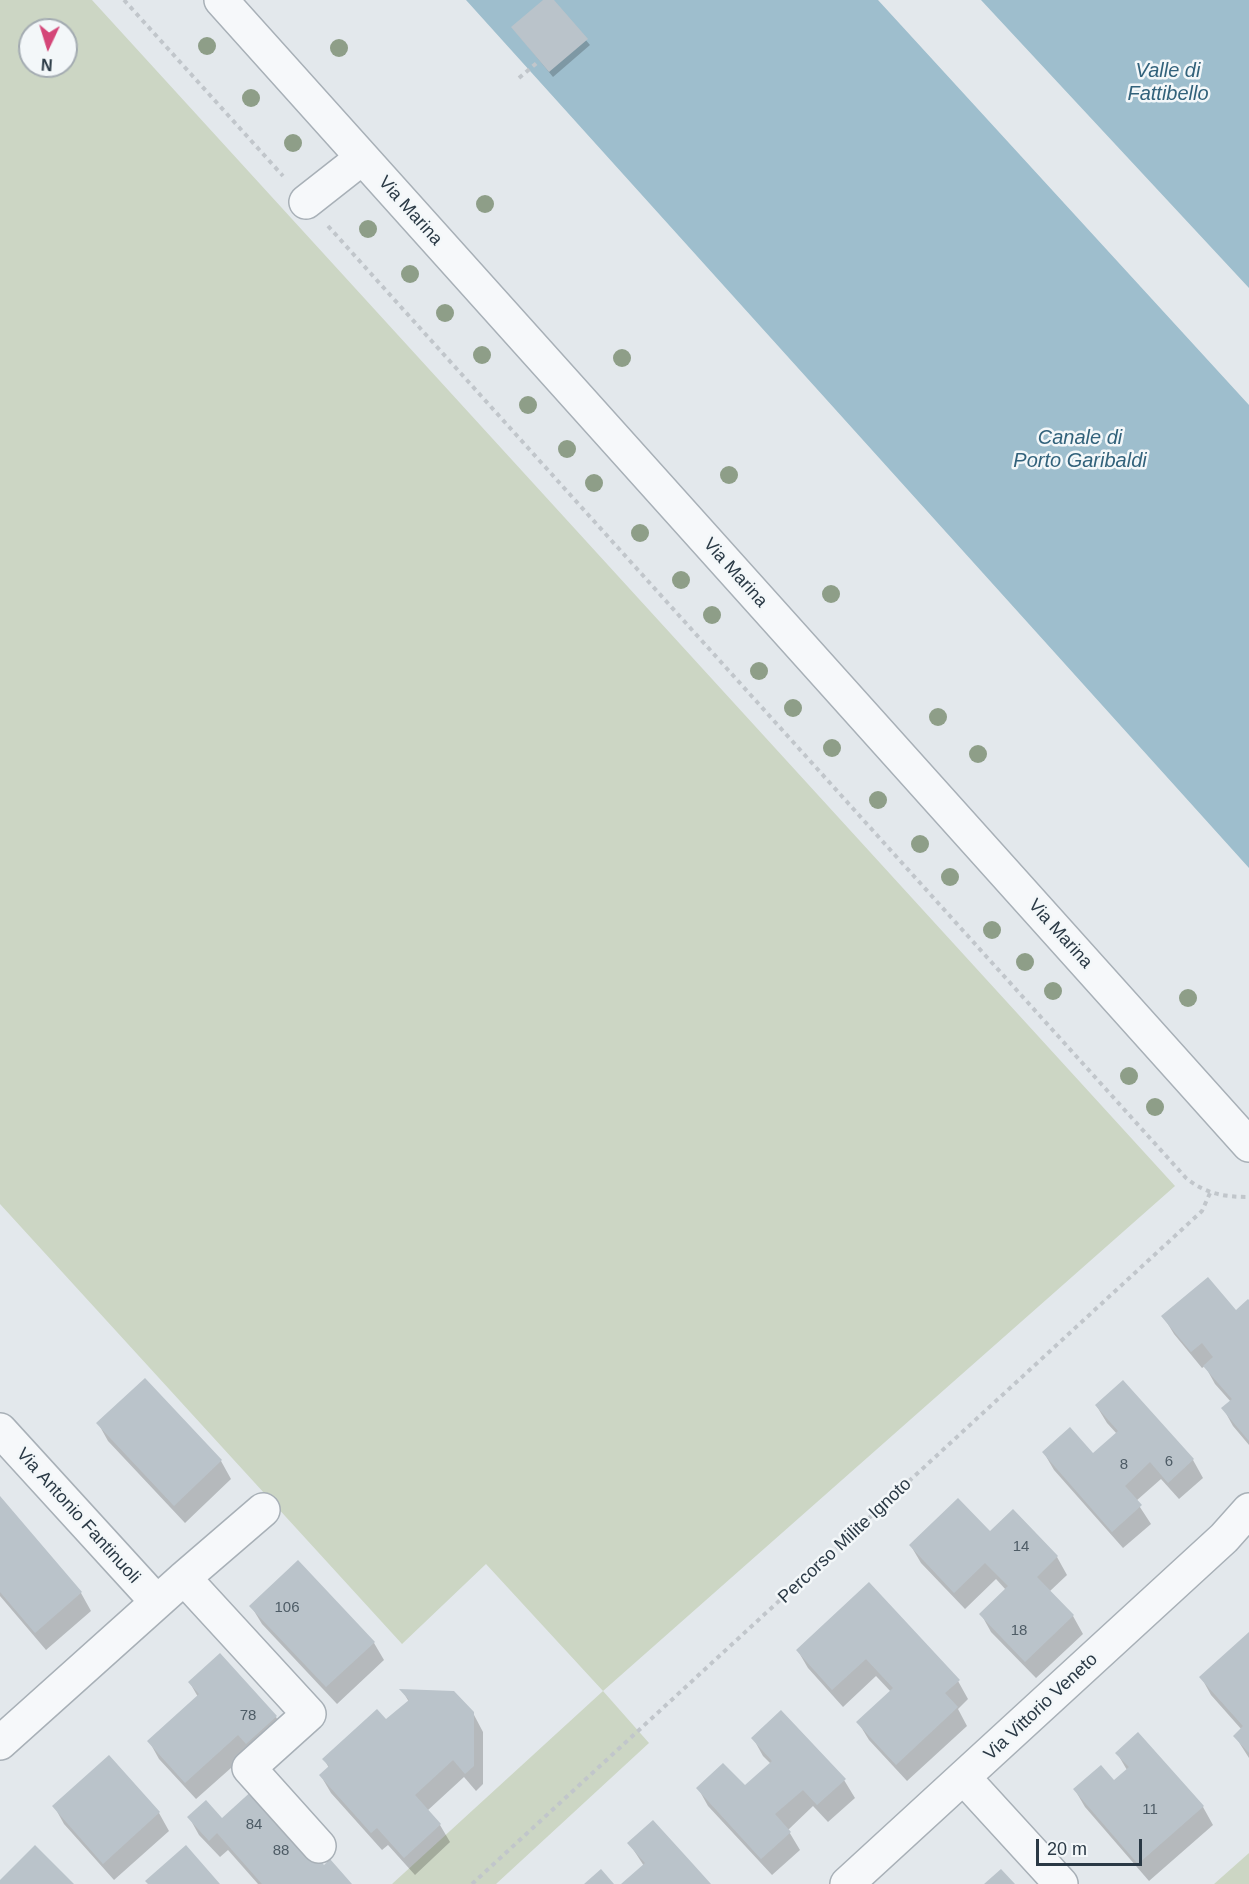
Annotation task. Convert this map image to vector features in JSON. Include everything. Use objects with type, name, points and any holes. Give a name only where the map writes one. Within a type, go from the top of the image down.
[{"type":"street","name":"Via Marina","points":[[221,0],[1249,1145]]},
{"type":"street","points":[[306,202],[362,158]]},
{"type":"street","name":"Via Antonio Fantinuoli","points":[[0,1430],[157,1602]]},
{"type":"street","points":[[0,1743],[263,1510]]},
{"type":"street","name":"Via Vittorio Veneto","points":[[847,1884],[1241,1529]]},
{"type":"street","points":[[184,1578],[309,1714],[249,1768],[319,1845]]},
{"type":"street","points":[[964,1778],[1061,1884]]},
{"type":"path","points":[[124,0],[1186,1178],[1200,1189],[1210,1193],[1249,1197]]},
{"type":"path","points":[[519,78],[540,61]]},
{"type":"path","name":"Percorso Milite Ignoto","points":[[472,1884],[1202,1211],[1210,1193]]},
{"type":"green space","points":[[0,0],[92,0],[1175,1186],[603,1691],[486,1564],[402,1644],[0,1204]]},
{"type":"green space","points":[[603,1691],[649,1743],[496,1884],[392,1884]]},
{"type":"green space","points":[[1249,1853],[1249,1884],[1214,1884]]},
{"type":"water","name":"Canale di Porto Garibaldi","points":[[466,0],[878,0],[1249,405],[1249,868]]},
{"type":"water","name":"Valle di Fattibello","points":[[981,0],[1249,0],[1249,288]]},
{"type":"building","points":[[543,0],[554,0],[588,39],[549,72],[511,27]]},
{"type":"building","points":[[1208,1277],[1236,1310],[1249,1300],[1249,1441],[1221,1408],[1232,1399],[1203,1366],[1213,1357],[1202,1343],[1191,1352],[1161,1316]]},
{"type":"building","points":[[145,1378],[222,1460],[174,1506],[96,1423]]},
{"type":"building","points":[[1123,1380],[1194,1459],[1168,1483],[1150,1462],[1125,1486],[1142,1505],[1112,1532],[1042,1452],[1070,1427],[1093,1453],[1118,1431],[1095,1405]]},
{"type":"building","points":[[0,1496],[82,1592],[35,1633],[0,1592]]},
{"type":"building","points":[[958,1498],[990,1531],[1013,1509],[1058,1556],[1037,1577],[1074,1615],[1025,1662],[979,1614],[1008,1586],[985,1563],[954,1593],[909,1545]]},
{"type":"building","points":[[298,1560],[375,1642],[326,1687],[249,1606]]},
{"type":"building","points":[[869,1582],[960,1680],[945,1693],[958,1707],[896,1765],[856,1722],[893,1688],[866,1659],[832,1690],[796,1650]]},
{"type":"building","points":[[1249,1632],[1249,1753],[1233,1736],[1243,1726],[1199,1677]]},
{"type":"building","points":[[220,1653],[277,1716],[246,1744],[238,1735],[185,1783],[147,1741],[199,1694],[188,1682]]},
{"type":"building","points":[[399,1689],[454,1691],[474,1712],[474,1766],[465,1774],[453,1760],[415,1795],[441,1824],[404,1858],[377,1828],[371,1833],[319,1775],[329,1766],[322,1759],[377,1709],[386,1719],[409,1700]]},
{"type":"building","points":[[781,1710],[846,1779],[817,1805],[803,1790],[775,1814],[791,1832],[761,1859],[696,1788],[723,1763],[745,1785],[772,1761],[751,1738]]},
{"type":"building","points":[[1138,1732],[1204,1806],[1138,1864],[1073,1789],[1101,1765],[1114,1780],[1129,1767],[1115,1753]]},
{"type":"building","points":[[109,1755],[160,1812],[103,1864],[52,1806]]},
{"type":"building","points":[[255,1788],[324,1865],[330,1859],[352,1884],[262,1884],[217,1833],[209,1841],[187,1817],[206,1800],[222,1818]]},
{"type":"building","points":[[653,1820],[711,1884],[621,1884],[645,1863],[627,1843]]},
{"type":"building","points":[[35,1845],[74,1884],[0,1884],[0,1880]]},
{"type":"building","points":[[186,1845],[220,1884],[148,1884],[145,1881]]},
{"type":"building","points":[[601,1869],[614,1884],[584,1884]]},
{"type":"building","points":[[1001,1869],[1015,1884],[984,1884]]}]
